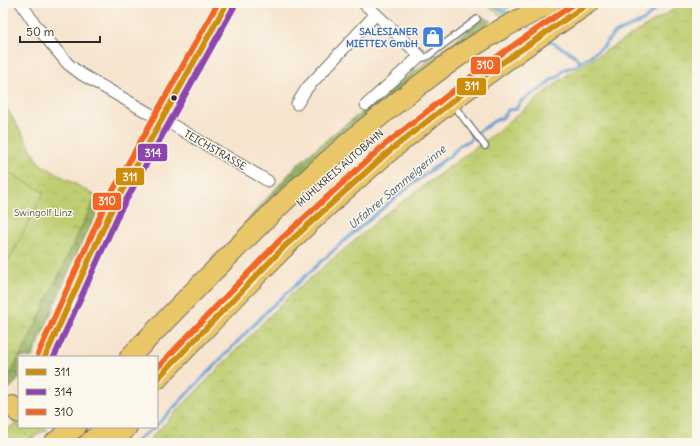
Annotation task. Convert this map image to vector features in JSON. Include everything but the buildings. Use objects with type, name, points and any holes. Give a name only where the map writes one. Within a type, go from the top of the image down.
[{"type":"highway","name":"MÜHLKREIS AUTOBAHN","points":[[158,378],[246,286],[321,212],[387,153],[496,67],[589,3]]},
{"type":"highway","points":[[131,356],[260,224],[340,149],[382,114],[438,71],[484,39],[506,31],[544,8]]},
{"type":"highway","name":"MÜHLKREIS AUTOBAHN","points":[[150,356],[268,233],[339,168],[404,113],[506,31]]},
{"type":"highway","points":[[54,443],[75,428]]},
{"type":"highway","points":[[89,443],[107,428]]},
{"type":"highway","points":[[113,443],[126,428]]},
{"type":"main road","points":[[45,356],[113,207],[227,3]]},
{"type":"street","points":[[363,3],[420,56],[366,105]]},
{"type":"street","name":"TEICHSTRASSE","points":[[26,5],[37,27],[74,69],[268,181]]},
{"type":"street","points":[[297,104],[307,88],[376,14]]},
{"type":"lane","points":[[420,56],[423,58],[427,57],[477,19]]},
{"type":"lane","points":[[451,102],[485,146]]},
{"type":"green space","points":[[483,3],[510,3],[510,7],[500,15]]},
{"type":"green space","points":[[684,3],[697,3],[697,443],[146,443],[284,301],[383,216],[486,140],[568,74]]},
{"type":"green space","points":[[484,17],[491,21],[422,74],[248,227],[244,224],[298,164],[331,136]]},
{"type":"green space","name":"Swingolf Linz","points":[[3,102],[40,164],[96,196],[26,345],[20,356],[18,356],[18,359],[3,386]]},
{"type":"green space","points":[[3,170],[44,192],[3,271]]},
{"type":"green space","points":[[96,196],[104,199],[71,266],[32,356],[20,356]]},
{"type":"green space","points":[[18,359],[18,380],[3,395],[3,386]]},
{"type":"green space","points":[[15,424],[18,425],[18,428],[48,429],[23,443],[3,443],[3,432]]},
{"type":"waterway","points":[[492,3],[510,16]]},
{"type":"waterway","name":"Urfahrer Sammelgerinne","points":[[158,424],[270,308],[344,241],[407,188],[452,154],[460,145],[469,141],[480,130],[502,118],[508,110],[516,109],[522,100],[543,88],[552,79],[558,77],[563,70],[576,66],[603,47],[615,33],[643,21],[659,6],[674,3]]},
{"type":"waterway","points":[[525,25],[535,32]]},
{"type":"waterway","points":[[548,40],[573,54],[580,62]]},
{"type":"waterway","name":"Urfahrer Sammelgerinne","points":[[136,443],[139,438],[154,428]]},
{"type":"transit line","name":"310","points":[[38,354],[106,203],[218,3]]},
{"type":"transit line","name":"311","points":[[45,356],[113,207],[227,3]]},
{"type":"transit line","name":"310","points":[[158,367],[280,240],[382,147],[491,61],[575,3]]},
{"type":"transit line","name":"311","points":[[158,380],[285,246],[387,153],[496,67],[589,3]]},
{"type":"transit line","name":"314","points":[[54,356],[120,211],[234,7]]},
{"type":"place","name":"SALESIANER MIETTEX GmbH","points":[[433,37]]}]
